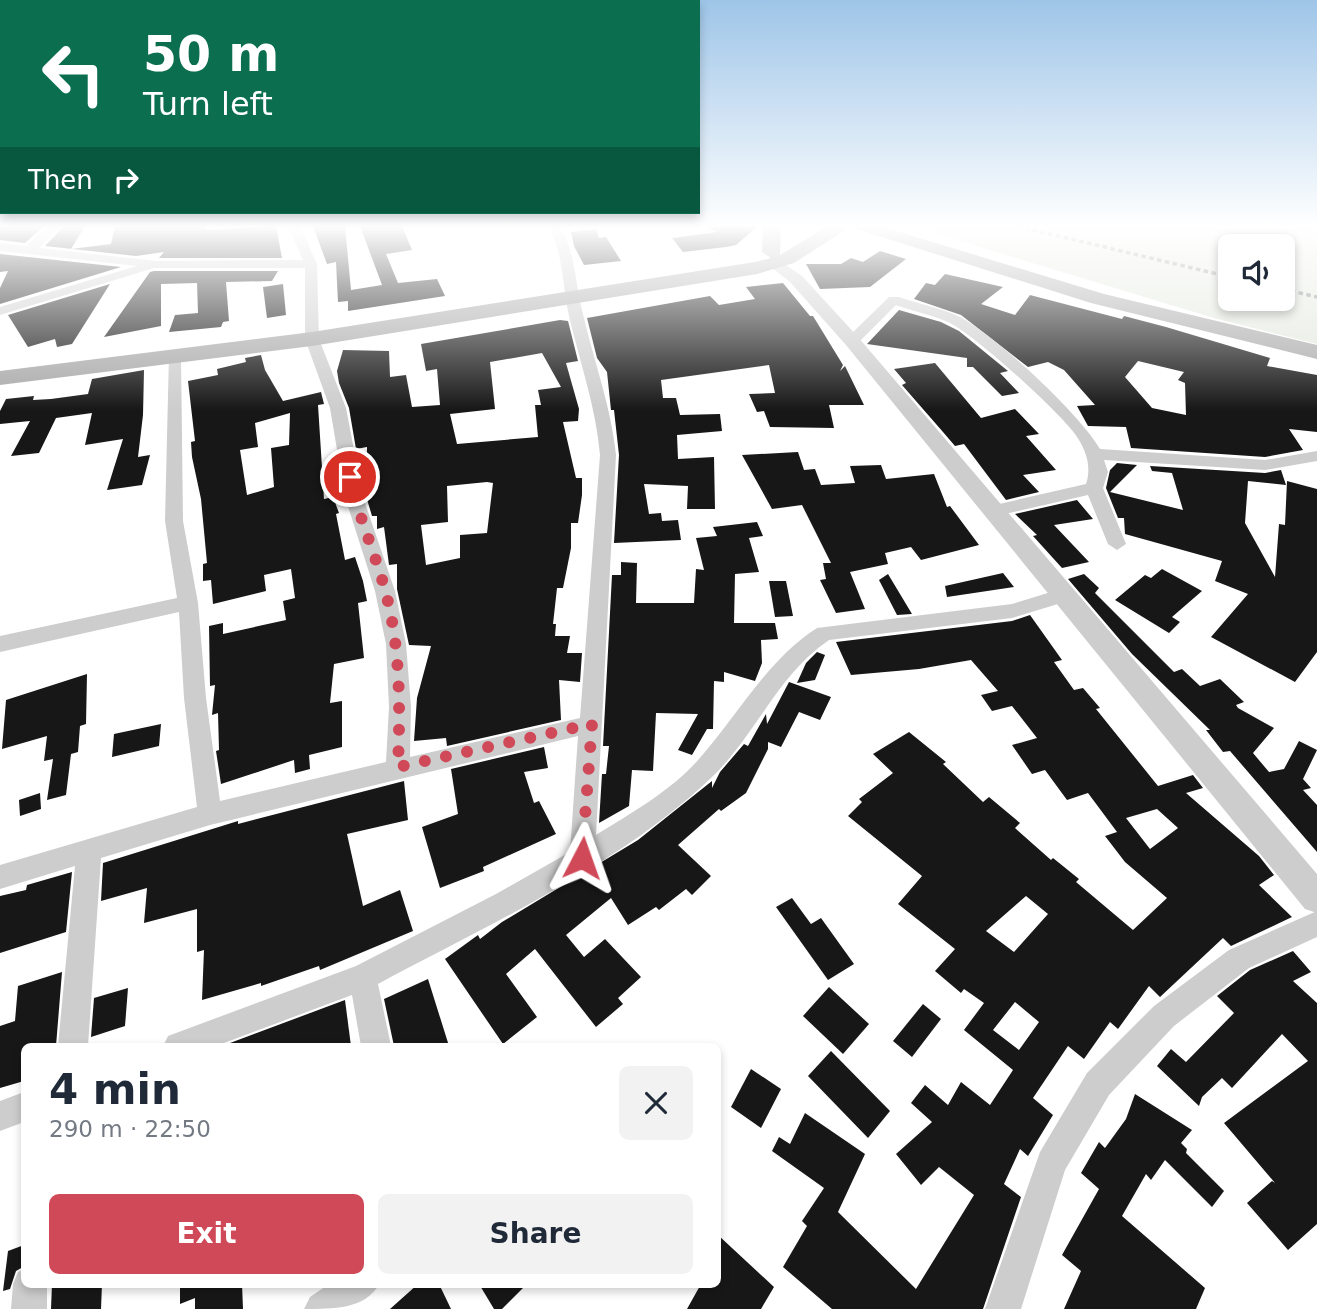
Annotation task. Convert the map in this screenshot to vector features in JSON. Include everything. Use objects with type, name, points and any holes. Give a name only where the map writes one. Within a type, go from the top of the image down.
[{"type":"main road","points":[[0,378],[174,357],[610,287]]},
{"type":"main road","points":[[1076,287],[1158,309],[1317,345]]},
{"type":"main road","points":[[1076,287],[1317,352]]},
{"type":"main road","points":[[0,367],[312,334]]},
{"type":"street","points":[[0,311],[82,287]]},
{"type":"street","points":[[311,287],[312,334],[338,408],[354,497],[386,591],[396,645],[400,707],[398,767]]},
{"type":"street","points":[[571,287],[607,436],[582,858]]},
{"type":"street","points":[[804,287],[852,341],[1317,898]]},
{"type":"street","points":[[852,341],[894,300],[943,314],[1006,359],[1081,431],[1094,454],[1099,472],[1094,488],[1117,544]]},
{"type":"street","points":[[174,357],[174,521],[188,603],[195,698],[209,814]]},
{"type":"street","points":[[1094,454],[1265,465],[1317,456]]},
{"type":"street","points":[[992,511],[1094,488]]},
{"type":"street","points":[[186,1043],[363,977],[505,904],[582,858],[658,808],[706,768],[798,650],[834,631],[1012,611],[1064,595]]},
{"type":"street","points":[[0,644],[188,603]]},
{"type":"street","points":[[0,877],[209,814],[398,767],[592,724]]},
{"type":"street","points":[[74,1043],[89,850]]},
{"type":"street","points":[[1003,1309],[1051,1163],[1098,1084],[1164,1016],[1238,959],[1317,924]]},
{"type":"street","points":[[363,977],[375,1043]]},
{"type":"street","points":[[0,1116],[21,1108]]},
{"type":"street","points":[[29,1309],[30,1288]]},
{"type":"street","points":[[322,1309],[356,1288]]},
{"type":"shaded area","points":[[1112,287],[1218,287],[1218,311],[1295,311],[1295,287],[1317,287],[1317,344],[1214,318]]},
{"type":"building","points":[[0,287],[55,287],[0,304]]},
{"type":"building","points":[[100,287],[108,287],[72,344],[57,347],[55,339],[28,347],[8,315]]},
{"type":"building","points":[[139,287],[161,287],[161,326],[104,337]]},
{"type":"building","points":[[197,287],[226,287],[229,321],[223,322],[221,327],[169,332],[175,315],[198,313]]},
{"type":"building","points":[[263,287],[283,287],[286,315],[267,318]]},
{"type":"building","points":[[337,287],[351,287],[351,290],[369,287],[441,287],[445,296],[348,311],[348,301],[338,302]]},
{"type":"building","points":[[746,287],[786,287],[810,316],[813,316],[843,365],[840,371],[845,366],[864,405],[829,405],[834,428],[770,427],[764,411],[757,412],[749,394],[775,393],[769,365],[661,380],[663,398],[676,398],[680,415],[720,414],[722,431],[677,435],[678,459],[714,457],[715,509],[687,509],[688,486],[644,484],[649,514],[661,513],[662,521],[678,520],[681,540],[614,543],[619,455],[614,410],[611,410],[607,372],[597,358],[587,318],[710,296],[719,305],[755,299]]},
{"type":"building","points":[[819,287],[868,287],[820,289]]},
{"type":"building","points":[[923,287],[1003,287],[981,304],[1015,315],[1030,295],[1122,319],[1124,316],[1166,327],[1270,358],[1267,366],[1317,375],[1317,432],[1289,429],[1303,450],[1265,457],[1131,448],[1126,427],[1088,426],[1077,406],[1095,405],[1064,370],[1048,362],[1028,367],[961,315],[914,299]],"holes":[[[1138,361],[1184,372],[1178,380],[1185,383],[1186,415],[1152,408],[1125,377]]]},
{"type":"building","points":[[899,310],[941,322],[959,331],[1008,371],[1000,373],[1019,393],[1002,396],[973,367],[967,367],[967,358],[867,344]]},
{"type":"building","points":[[560,320],[568,321],[578,361],[566,363],[579,409],[578,421],[563,422],[576,478],[582,478],[582,495],[578,523],[571,523],[571,548],[563,588],[557,588],[553,624],[556,624],[555,636],[570,636],[567,653],[582,653],[580,682],[559,680],[561,720],[447,746],[446,738],[414,741],[417,698],[431,646],[409,645],[397,589],[397,564],[389,565],[384,527],[377,529],[377,516],[372,516],[366,496],[367,447],[356,449],[349,408],[337,371],[343,350],[389,351],[390,377],[406,375],[412,407],[440,405],[437,369],[426,371],[421,344]],"holes":[[[542,353],[561,387],[538,390],[541,405],[535,405],[538,437],[457,444],[450,414],[495,409],[490,362]],[[493,483],[487,533],[460,535],[460,558],[426,565],[421,525],[448,522],[447,486]]]},
{"type":"building","points":[[261,355],[265,370],[283,401],[321,392],[324,404],[318,405],[324,499],[333,497],[339,513],[336,514],[345,560],[355,557],[363,581],[367,601],[358,603],[364,658],[334,664],[330,703],[342,701],[342,747],[309,755],[310,769],[295,773],[294,760],[221,784],[216,751],[219,750],[218,713],[212,715],[215,685],[210,686],[209,626],[223,623],[223,634],[286,620],[283,601],[295,598],[291,569],[264,575],[266,591],[213,604],[211,580],[203,581],[203,564],[207,563],[201,499],[192,457],[191,442],[195,441],[188,381],[218,375],[217,369],[246,362],[245,358]],"holes":[[[290,413],[289,445],[271,448],[274,487],[247,495],[240,450],[258,447],[255,423]]]},
{"type":"building","points":[[935,363],[981,418],[1015,409],[1039,434],[1026,436],[1056,470],[1023,475],[1039,492],[1006,500],[964,444],[955,446],[902,385],[906,383],[894,369]]},
{"type":"building","points":[[144,370],[138,457],[150,455],[142,485],[107,490],[123,439],[85,445],[92,413],[56,418],[39,453],[11,456],[30,421],[0,424],[0,411],[6,399],[34,396],[33,400],[51,399],[88,394],[92,379]]},
{"type":"building","points":[[798,452],[804,470],[815,469],[821,485],[855,483],[850,466],[881,465],[886,479],[934,474],[947,507],[950,506],[979,545],[921,560],[911,547],[885,553],[888,564],[850,572],[865,609],[836,613],[820,580],[826,579],[823,563],[831,563],[802,505],[772,509],[742,455]]},
{"type":"building","points":[[1117,463],[1137,465],[1110,492],[1183,510],[1172,473],[1152,471],[1150,466],[1265,473],[1281,470],[1286,485],[1248,481],[1245,523],[1275,577],[1279,524],[1285,525],[1287,481],[1317,489],[1317,652],[1295,682],[1211,637],[1248,594],[1215,581],[1222,561],[1125,534],[1124,518],[1118,518],[1106,488],[1110,470]]},
{"type":"building","points":[[1077,500],[1093,519],[1054,525],[1089,562],[1062,568],[1033,536],[1037,535],[1015,514]]},
{"type":"building","points":[[757,522],[763,536],[749,538],[759,572],[735,574],[734,623],[775,623],[778,639],[761,640],[762,663],[755,681],[724,672],[724,682],[714,681],[713,729],[707,729],[692,755],[678,750],[698,714],[656,713],[653,771],[632,770],[629,806],[599,823],[602,774],[606,774],[609,746],[603,746],[612,575],[621,575],[621,562],[637,563],[636,603],[694,603],[696,569],[704,570],[696,538],[717,536],[713,527]]},
{"type":"building","points":[[1162,569],[1202,591],[1172,617],[1180,622],[1169,633],[1115,600],[1145,575],[1151,578]]},
{"type":"building","points":[[1003,573],[1014,587],[947,597],[945,586]]},
{"type":"building","points":[[888,574],[912,614],[897,615],[879,580]]},
{"type":"building","points":[[1084,574],[1099,588],[1095,593],[1174,672],[1182,669],[1200,686],[1220,679],[1244,702],[1236,705],[1238,708],[1274,728],[1253,753],[1269,772],[1284,769],[1299,741],[1317,750],[1303,779],[1311,788],[1303,790],[1317,805],[1317,852],[1230,751],[1223,752],[1206,730],[1210,730],[1132,654],[1068,579]]},
{"type":"building","points":[[769,581],[786,581],[793,616],[775,617]]},
{"type":"building","points":[[1030,615],[1062,660],[1054,662],[1074,690],[1083,688],[1100,708],[1096,709],[1158,786],[1193,775],[1203,788],[1186,793],[1259,856],[1274,875],[1259,885],[1292,917],[1231,946],[1223,938],[1160,997],[1149,986],[1118,1029],[1110,1022],[1084,1059],[1068,1046],[1033,1098],[1053,1115],[1028,1156],[1020,1149],[1004,1184],[1021,1197],[983,1309],[832,1309],[783,1267],[807,1226],[802,1221],[824,1188],[772,1151],[779,1137],[790,1144],[805,1113],[865,1154],[838,1212],[916,1289],[974,1195],[939,1167],[921,1185],[896,1154],[932,1122],[911,1103],[925,1085],[948,1105],[961,1082],[990,1105],[1013,1070],[964,1030],[984,1003],[964,989],[961,993],[935,971],[955,949],[898,904],[922,876],[848,816],[862,802],[859,799],[893,773],[873,754],[909,732],[946,762],[943,764],[983,802],[989,797],[1020,823],[1015,828],[1051,860],[1053,858],[1079,879],[1076,882],[1133,930],[1167,898],[1125,862],[1105,836],[1117,832],[1088,793],[1067,800],[1045,770],[1032,774],[1012,745],[1037,738],[1012,706],[992,711],[981,695],[998,691],[971,660],[919,669],[851,675],[836,642],[1012,621]],"holes":[[[1157,809],[1178,828],[1150,849],[1126,818]],[[1026,896],[1048,914],[1014,952],[986,931]],[[1015,1002],[1039,1022],[1019,1050],[993,1030]]]},
{"type":"building","points":[[817,652],[825,655],[815,680],[797,683],[806,663]]},
{"type":"building","points":[[87,674],[86,724],[80,726],[78,752],[71,754],[66,795],[47,800],[53,759],[44,761],[47,736],[2,749],[6,700]]},
{"type":"building","points":[[789,682],[831,697],[820,720],[799,712],[781,747],[768,742],[768,749],[746,793],[721,811],[719,809],[678,845],[711,876],[692,895],[686,889],[659,910],[656,907],[628,925],[611,898],[566,935],[584,957],[605,939],[641,977],[618,998],[623,1004],[596,1027],[535,949],[506,974],[537,1017],[502,1043],[445,959],[478,935],[480,939],[502,922],[638,840],[712,781],[712,788],[720,772],[744,744],[748,746],[766,714],[767,724]]},
{"type":"building","points":[[161,724],[159,746],[112,757],[114,734]]},
{"type":"building","points":[[544,747],[548,768],[524,772],[534,803],[539,801],[556,834],[483,867],[484,871],[440,888],[422,827],[458,814],[451,769]]},
{"type":"building","points":[[404,781],[408,820],[347,834],[363,906],[400,890],[413,931],[320,970],[319,966],[261,986],[261,983],[202,1000],[204,950],[197,952],[197,909],[144,923],[147,888],[101,901],[103,863],[238,821],[238,824]]},
{"type":"building","points":[[40,793],[41,809],[20,816],[19,800]]},
{"type":"building","points":[[72,872],[66,932],[0,953],[0,896],[26,890],[27,885]]},
{"type":"building","points":[[792,898],[811,924],[821,918],[854,964],[828,980],[776,907]]},
{"type":"building","points":[[1293,951],[1311,972],[1293,981],[1317,1003],[1317,1224],[1288,1250],[1247,1203],[1272,1181],[1275,1183],[1224,1123],[1308,1061],[1282,1034],[1232,1088],[1222,1078],[1202,1097],[1199,1106],[1157,1066],[1171,1049],[1186,1062],[1234,1013],[1217,996],[1250,970]]},
{"type":"building","points":[[62,972],[56,1043],[21,1043],[21,1082],[0,1088],[0,1026],[15,1021],[18,986]]},
{"type":"building","points":[[428,979],[448,1043],[393,1043],[384,999]]},
{"type":"building","points":[[829,987],[869,1024],[843,1054],[803,1016]]},
{"type":"building","points":[[128,988],[125,1026],[91,1037],[94,998]]},
{"type":"building","points":[[345,1000],[351,1043],[230,1043]]},
{"type":"building","points":[[923,1004],[941,1019],[912,1057],[893,1041]]},
{"type":"building","points":[[831,1051],[890,1111],[868,1138],[808,1076]]},
{"type":"building","points":[[751,1069],[781,1089],[761,1128],[731,1107]]},
{"type":"building","points":[[1135,1094],[1192,1130],[1181,1143],[1187,1149],[1186,1153],[1224,1191],[1212,1207],[1165,1160],[1151,1180],[1146,1174],[1122,1216],[1205,1288],[1196,1309],[1064,1309],[1081,1271],[1062,1255],[1099,1189],[1081,1173],[1099,1142],[1105,1148],[1126,1119]]},
{"type":"building","points":[[721,1238],[774,1287],[761,1309],[687,1309],[699,1288],[721,1288]]},
{"type":"building","points":[[21,1246],[21,1268],[16,1271],[10,1289],[3,1291],[8,1251]]},
{"type":"building","points":[[52,1288],[102,1288],[101,1309],[51,1309]]},
{"type":"building","points":[[180,1288],[242,1288],[243,1309],[195,1309],[195,1298],[180,1304]]},
{"type":"building","points":[[414,1288],[441,1288],[451,1309],[390,1309]]},
{"type":"building","points":[[481,1288],[523,1288],[502,1309],[494,1309]]},
{"type":"railway","points":[[1295,292],[1317,297]]},
{"type":"route","points":[[350,477],[354,497],[386,591],[396,645],[400,707],[398,767],[592,724],[582,858]]}]
